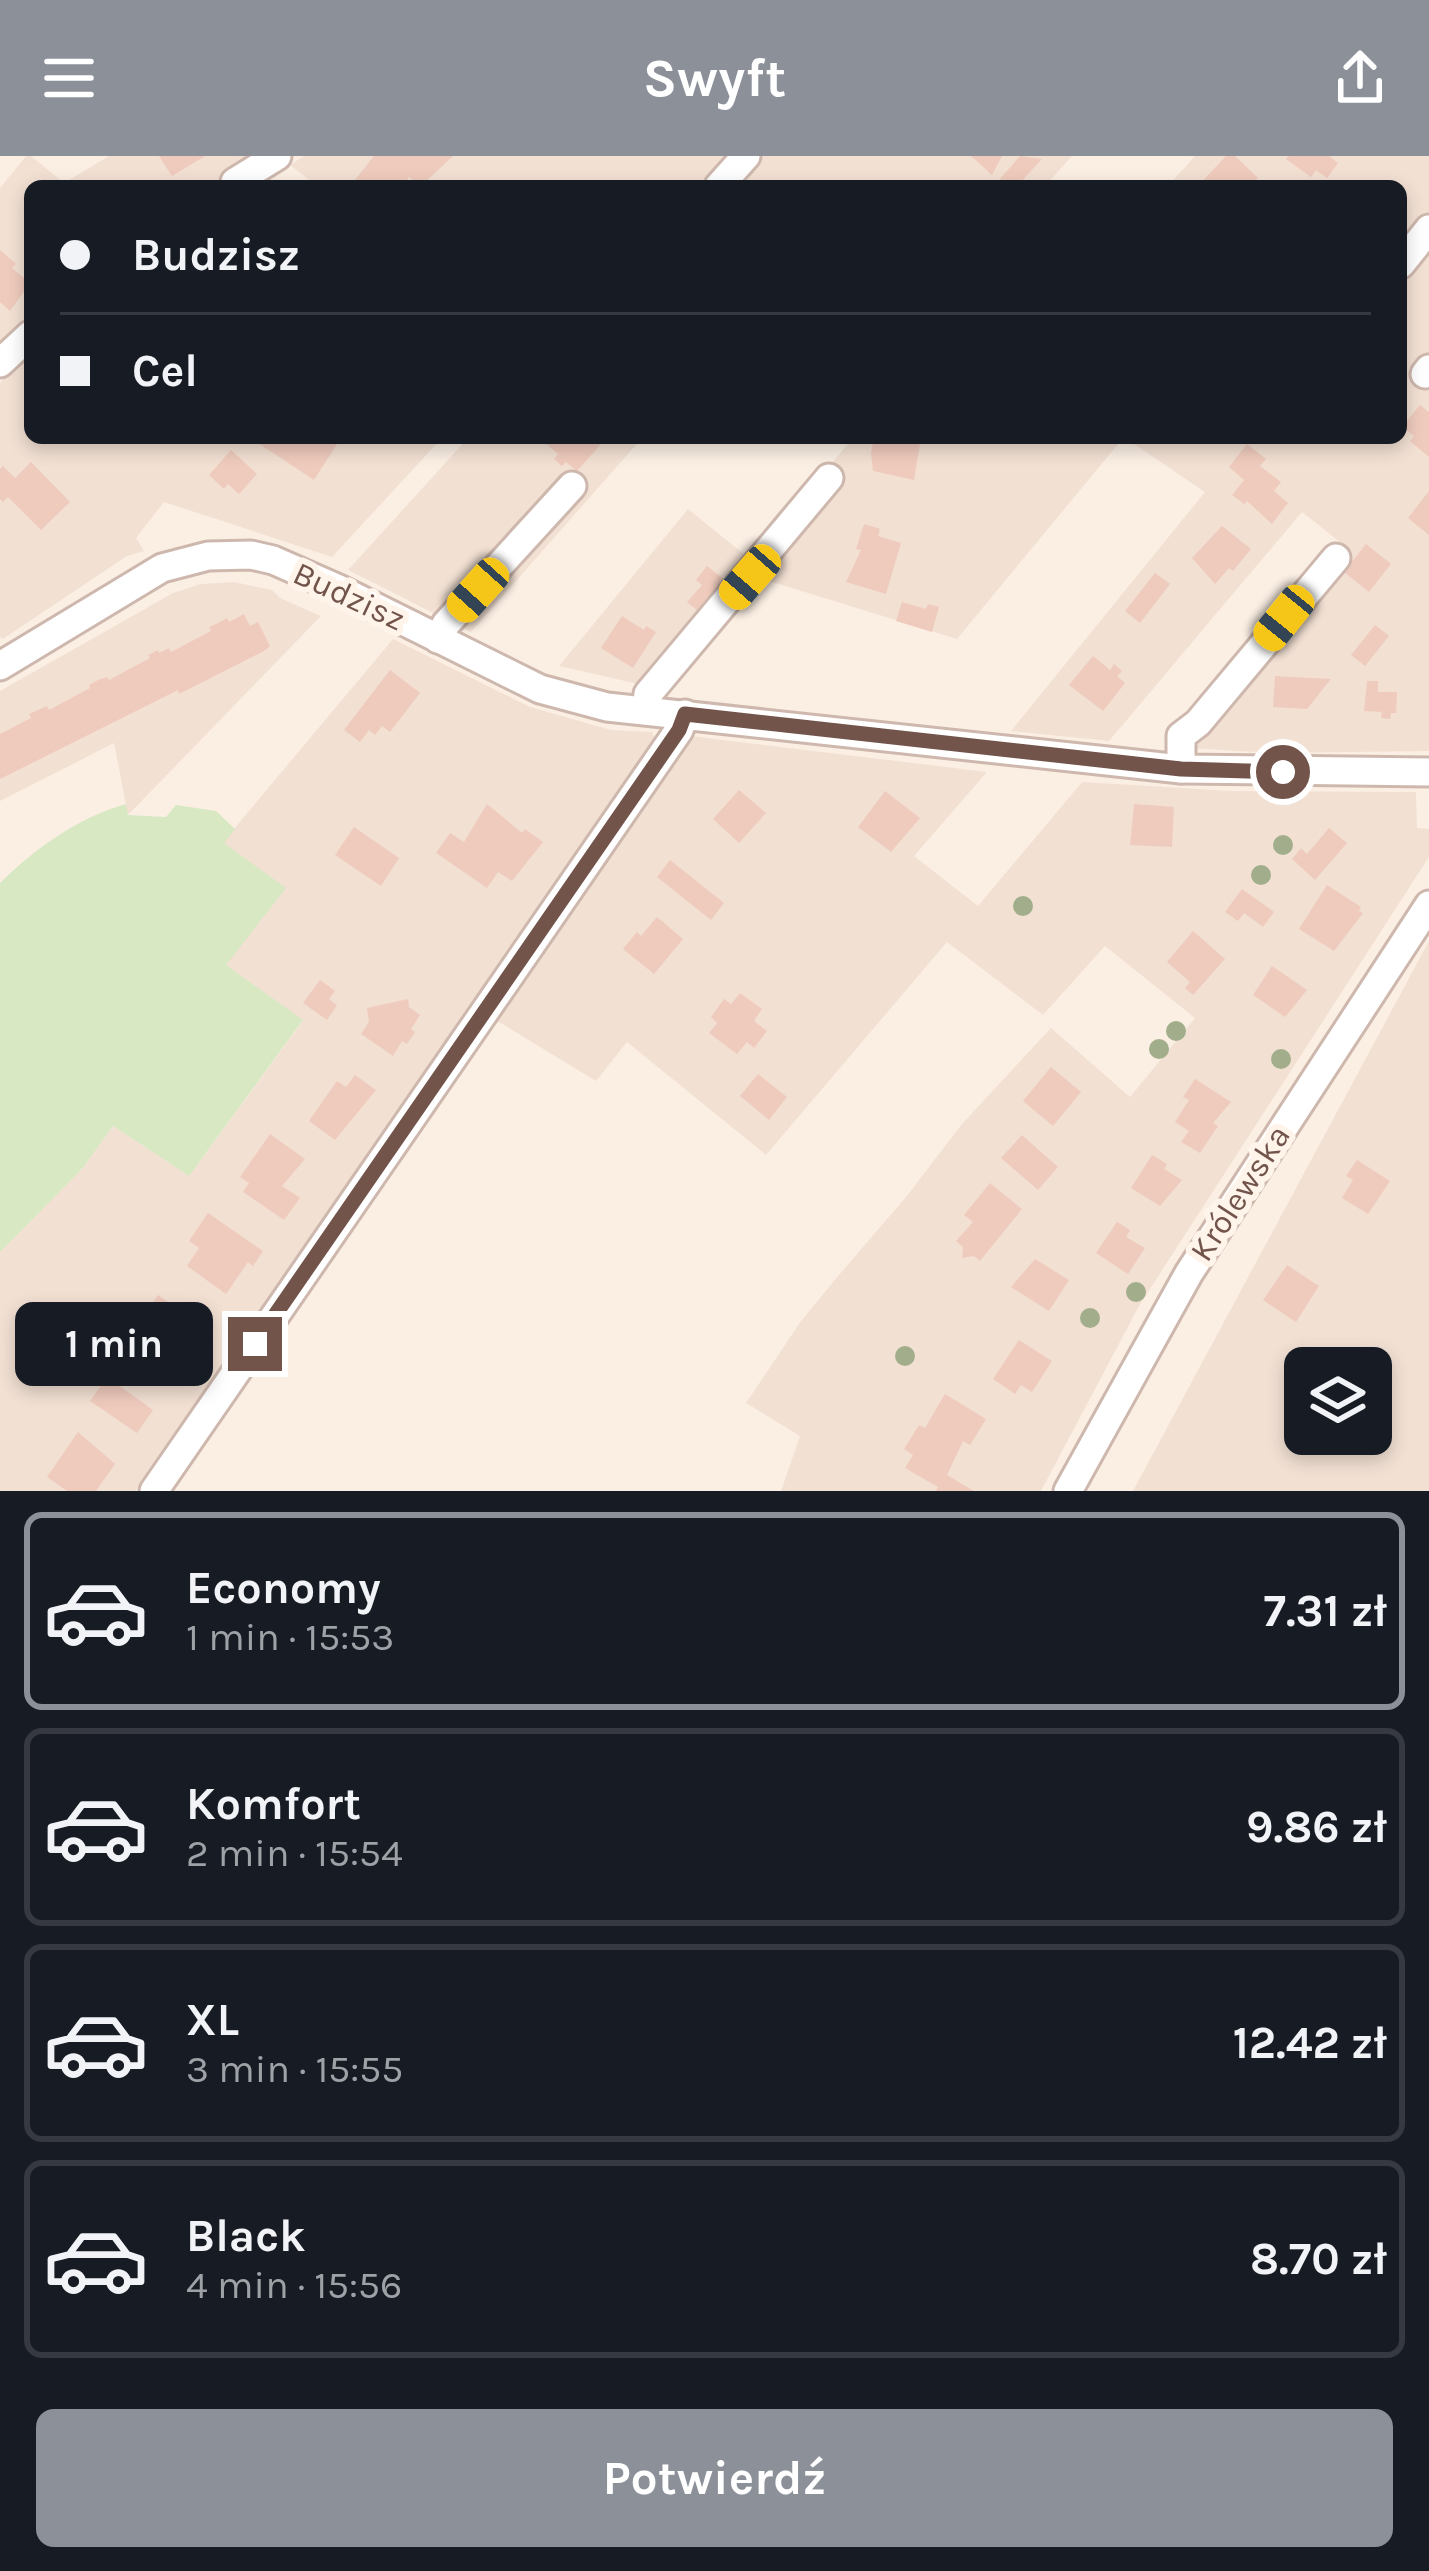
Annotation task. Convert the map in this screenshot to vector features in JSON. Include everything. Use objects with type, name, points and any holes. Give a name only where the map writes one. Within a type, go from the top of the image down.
[{"type":"street","points":[[238,180],[277,156]]},
{"type":"street","points":[[724,180],[746,156]]},
{"type":"street","points":[[1407,256],[1429,229]]},
{"type":"street","points":[[0,363],[24,341]]},
{"type":"street","points":[[646,710],[648,694],[830,478]]},
{"type":"street","points":[[438,639],[446,624],[572,486]]},
{"type":"street","name":"Budzisz","points":[[0,666],[162,568],[182,560],[230,554],[273,560],[540,689],[607,706],[1181,769],[1429,772]]},
{"type":"street","points":[[1181,769],[1180,736],[1198,723],[1336,557]]},
{"type":"street","points":[[154,1491],[501,992],[679,730],[685,714]]},
{"type":"street","name":"Królewska","points":[[1068,1491],[1189,1273],[1429,905]]},
{"type":"shaded area","points":[[26,156],[60,180],[24,180],[24,327],[5,345],[0,341],[0,188]]},
{"type":"shaded area","points":[[109,156],[258,156],[219,180],[69,180]]},
{"type":"shaded area","points":[[304,156],[1072,156],[1050,180],[309,180],[290,165]]},
{"type":"shaded area","points":[[1195,156],[1429,156],[1429,751],[1272,753],[1189,748],[1350,550],[1302,512],[1109,741],[1011,731],[1205,492],[1134,444],[1407,444],[1407,180],[1173,180]]},
{"type":"shaded area","points":[[24,357],[24,444],[436,444],[332,557],[164,502],[136,538],[144,551],[127,556],[3,639],[0,383]]},
{"type":"shaded area","points":[[463,444],[637,444],[471,632],[348,570]]},
{"type":"shaded area","points":[[848,444],[1118,444],[957,639],[740,572],[647,686],[559,666],[688,509],[750,559]]},
{"type":"shaded area","points":[[234,582],[272,590],[321,616],[128,815],[114,743],[0,801],[0,691],[173,593],[201,584]]},
{"type":"shaded area","points":[[393,639],[530,707],[611,730],[652,732],[656,743],[135,1491],[0,1491],[0,1252],[82,1169],[113,1126],[189,1176],[303,1021],[226,965],[234,953],[223,842]]},
{"type":"shaded area","points":[[691,736],[987,772],[914,856],[978,906],[1082,782],[1232,791],[1416,792],[1417,828],[1429,829],[1429,857],[1139,1306],[1041,1491],[781,1491],[800,1436],[746,1403],[801,1321],[962,1124],[1051,1028],[1130,1097],[1195,1018],[1105,946],[1043,1015],[947,942],[766,1155],[627,1042],[596,1081],[494,1019]]},
{"type":"shaded area","points":[[1429,941],[1429,1491],[1133,1491]]},
{"type":"green space","points":[[126,804],[128,815],[166,817],[176,805],[216,811],[235,829],[224,843],[286,888],[226,965],[303,1020],[189,1176],[113,1126],[82,1169],[0,1252],[0,883],[58,836]]},
{"type":"building","points":[[159,156],[205,156],[172,176]]},
{"type":"building","points":[[374,156],[453,156],[427,180],[355,180]]},
{"type":"building","points":[[971,156],[1002,156],[992,175]]},
{"type":"building","points":[[1020,156],[1042,159],[1023,180],[999,180]]},
{"type":"building","points":[[1226,156],[1235,156],[1258,178],[1256,180],[1204,180]]},
{"type":"building","points":[[1329,156],[1338,163],[1327,178],[1316,170],[1311,177],[1286,159]]},
{"type":"building","points":[[0,250],[16,264],[12,268],[24,278],[24,291],[10,311],[0,302]]},
{"type":"building","points":[[1420,405],[1429,412],[1429,457],[1410,441],[1414,436],[1407,431],[1407,421]]},
{"type":"building","points":[[260,444],[337,444],[314,480]]},
{"type":"building","points":[[546,444],[601,444],[577,471],[554,459],[558,454]]},
{"type":"building","points":[[873,444],[920,444],[914,480],[873,471]]},
{"type":"building","points":[[1247,444],[1266,459],[1260,466],[1281,482],[1274,491],[1288,503],[1272,524],[1247,501],[1244,504],[1232,495],[1244,480],[1229,467]]},
{"type":"building","points":[[231,450],[257,474],[239,494],[228,484],[224,489],[209,475]]},
{"type":"building","points":[[31,462],[70,502],[41,530],[8,497],[3,502],[0,499],[0,469],[3,466],[15,478]]},
{"type":"building","points":[[1429,491],[1429,535],[1408,518]]},
{"type":"building","points":[[864,524],[880,529],[878,536],[901,543],[886,594],[846,582],[861,550],[856,549]]},
{"type":"building","points":[[1222,526],[1251,549],[1215,584],[1192,558]]},
{"type":"building","points":[[1366,544],[1391,564],[1369,592],[1344,572]]},
{"type":"building","points":[[707,566],[730,584],[703,615],[687,602],[702,585],[696,580]]},
{"type":"building","points":[[1155,573],[1170,584],[1140,623],[1125,611]]},
{"type":"building","points":[[902,602],[926,609],[928,604],[939,607],[932,632],[896,621]]},
{"type":"building","points":[[244,614],[250,626],[258,622],[270,646],[264,651],[0,779],[0,734],[31,718],[29,714],[47,706],[49,710],[158,650],[169,648],[171,652],[211,631],[209,627]]},
{"type":"building","points":[[622,616],[656,632],[633,668],[601,648]]},
{"type":"building","points":[[1375,625],[1389,636],[1365,666],[1351,655]]},
{"type":"building","points":[[1093,656],[1110,670],[1114,664],[1125,683],[1103,711],[1069,685]]},
{"type":"building","points":[[390,670],[420,693],[390,732],[382,726],[375,735],[369,730],[360,742],[344,730]]},
{"type":"building","points":[[1275,676],[1331,679],[1307,709],[1273,707]]},
{"type":"building","points":[[1367,681],[1378,681],[1378,692],[1397,692],[1396,713],[1390,719],[1381,718],[1382,712],[1364,711]]},
{"type":"building","points":[[739,790],[766,813],[739,843],[713,819]]},
{"type":"building","points":[[885,791],[920,818],[891,852],[858,827]]},
{"type":"building","points":[[487,804],[522,833],[525,829],[543,842],[512,881],[498,872],[487,888],[436,853],[450,833],[464,842]]},
{"type":"building","points":[[1134,804],[1174,807],[1172,847],[1130,845]]},
{"type":"building","points":[[354,827],[399,858],[381,886],[335,855]]},
{"type":"building","points":[[1329,828],[1347,843],[1315,880],[1292,859],[1301,848],[1307,854]]},
{"type":"building","points":[[670,860],[724,903],[711,920],[657,877]]},
{"type":"building","points":[[1327,885],[1363,913],[1334,951],[1299,929]]},
{"type":"building","points":[[1242,889],[1274,912],[1263,927],[1244,913],[1238,921],[1225,912]]},
{"type":"building","points":[[657,917],[683,939],[654,974],[623,949]]},
{"type":"building","points":[[1193,931],[1225,959],[1193,995],[1185,988],[1190,982],[1167,962]]},
{"type":"building","points":[[1272,966],[1307,990],[1285,1017],[1253,995]]},
{"type":"building","points":[[320,980],[335,991],[329,999],[337,1005],[327,1020],[303,1003]]},
{"type":"building","points":[[740,993],[762,1009],[754,1021],[767,1031],[754,1048],[747,1042],[737,1054],[709,1033],[717,1023],[711,1017],[724,999],[731,1004]]},
{"type":"building","points":[[408,999],[409,1007],[420,1015],[411,1029],[415,1032],[393,1056],[361,1034],[369,1022],[367,1008]]},
{"type":"building","points":[[1051,1067],[1081,1092],[1053,1126],[1023,1101]]},
{"type":"building","points":[[758,1074],[787,1097],[769,1120],[740,1096]]},
{"type":"building","points":[[355,1075],[376,1090],[335,1140],[309,1121],[337,1081],[346,1087]]},
{"type":"building","points":[[1195,1079],[1231,1102],[1213,1123],[1218,1126],[1200,1153],[1181,1142],[1189,1131],[1175,1122]]},
{"type":"building","points":[[270,1134],[305,1159],[282,1186],[300,1198],[284,1220],[243,1192],[249,1183],[240,1177]]},
{"type":"building","points":[[1022,1135],[1058,1167],[1038,1190],[1001,1158]]},
{"type":"building","points":[[1152,1155],[1182,1180],[1160,1206],[1131,1188]]},
{"type":"building","points":[[1357,1160],[1390,1181],[1368,1214],[1342,1198],[1353,1180],[1346,1176]]},
{"type":"building","points":[[990,1183],[1022,1209],[980,1261],[974,1256],[962,1258],[963,1247],[956,1241],[973,1222],[964,1215]]},
{"type":"building","points":[[208,1213],[263,1251],[253,1266],[248,1262],[226,1294],[187,1266],[199,1248],[189,1241]]},
{"type":"building","points":[[1117,1222],[1130,1230],[1126,1237],[1145,1248],[1128,1274],[1096,1253]]},
{"type":"building","points":[[1035,1259],[1069,1280],[1049,1311],[1011,1287]]},
{"type":"building","points":[[1287,1265],[1319,1286],[1296,1322],[1263,1300]]},
{"type":"building","points":[[158,1295],[208,1330],[182,1359],[186,1361],[176,1375],[133,1345],[145,1327],[139,1323]]},
{"type":"building","points":[[1019,1340],[1052,1361],[1032,1392],[1021,1385],[1015,1394],[993,1379]]},
{"type":"building","points":[[107,1377],[153,1410],[137,1433],[90,1401]]},
{"type":"building","points":[[945,1394],[986,1419],[970,1445],[963,1441],[947,1475],[974,1491],[936,1491],[938,1487],[905,1468],[913,1455],[904,1449],[919,1425],[925,1428]]},
{"type":"building","points":[[78,1432],[115,1464],[96,1491],[67,1491],[47,1477]]},
{"type":"route","points":[[255,1344],[560,905],[679,730],[685,714],[1181,769],[1283,772]]}]
